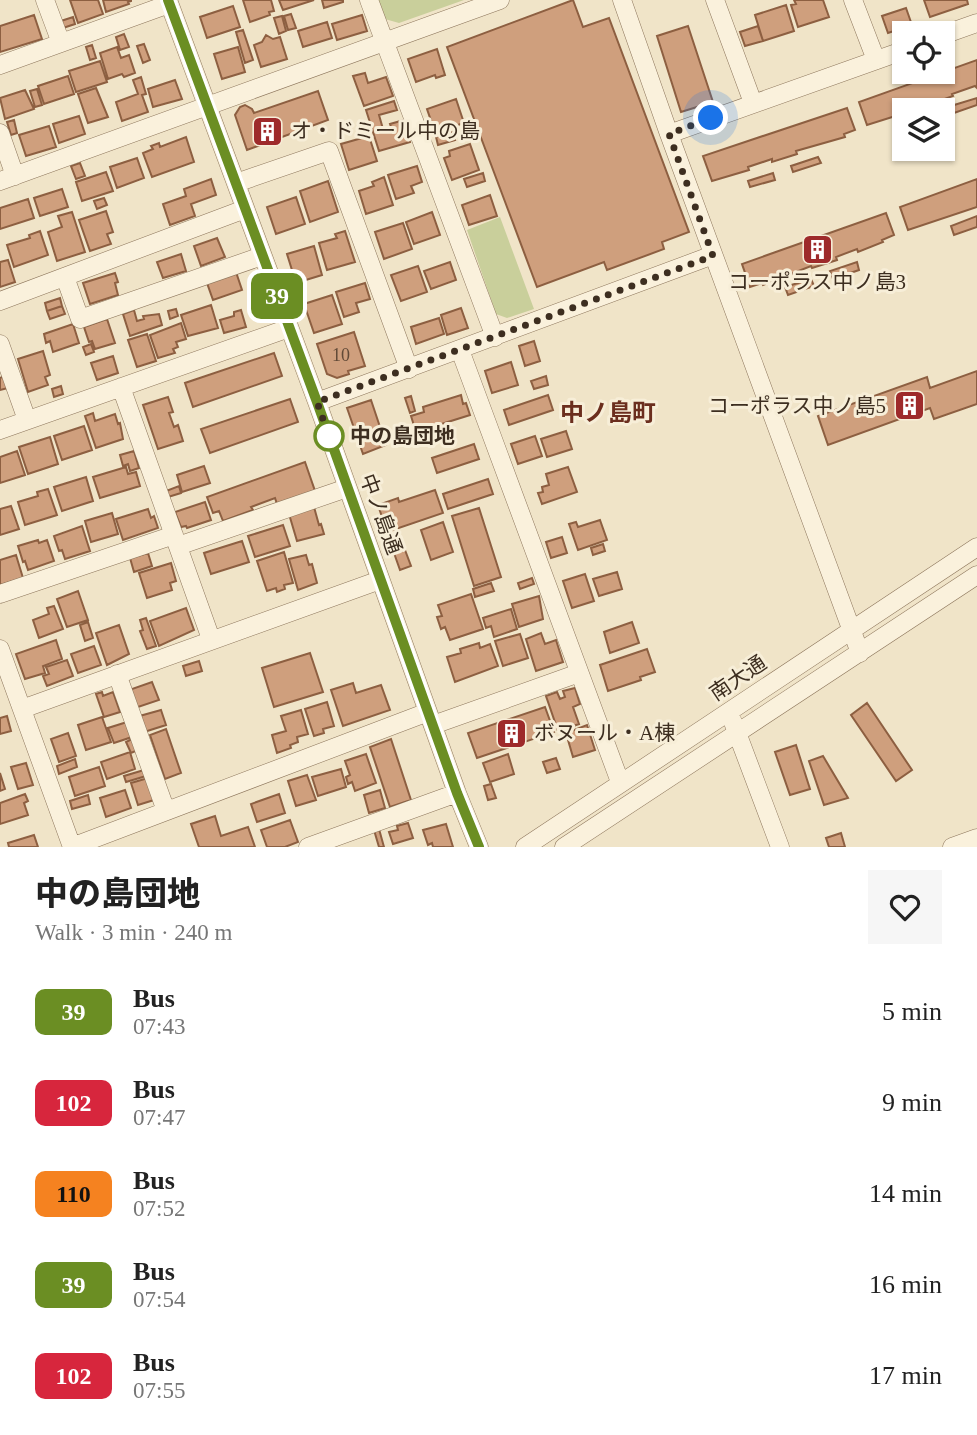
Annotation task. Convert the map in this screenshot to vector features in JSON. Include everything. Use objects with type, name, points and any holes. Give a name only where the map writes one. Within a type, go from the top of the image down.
[{"type":"street","points":[[45,0],[61,43]]},
{"type":"street","points":[[369,0],[495,337]]},
{"type":"street","points":[[0,133],[8,178],[500,0]]},
{"type":"street","points":[[622,0],[713,256],[860,653]]},
{"type":"street","points":[[715,0],[754,103]]},
{"type":"street","points":[[853,0],[876,60]]},
{"type":"street","points":[[0,65],[169,2]]},
{"type":"street","name":"中ノ島通","points":[[169,2],[479,847]]},
{"type":"street","points":[[955,31],[977,23]]},
{"type":"street","points":[[669,134],[892,54]]},
{"type":"street","points":[[236,183],[329,151],[408,369]]},
{"type":"street","points":[[0,301],[244,209]]},
{"type":"street","points":[[65,277],[80,319],[262,256]]},
{"type":"street","points":[[317,402],[713,256]]},
{"type":"street","points":[[0,430],[289,328]]},
{"type":"street","points":[[0,344],[27,420]]},
{"type":"street","points":[[460,350],[620,782]]},
{"type":"street","points":[[121,387],[211,639]]},
{"type":"street","points":[[0,594],[347,488]]},
{"type":"street","name":"南大通","points":[[524,847],[977,547]]},
{"type":"street","points":[[564,847],[977,575]]},
{"type":"street","points":[[22,709],[380,580]]},
{"type":"street","points":[[0,649],[72,847],[166,811],[430,719],[579,673]]},
{"type":"street","points":[[117,674],[166,811]]},
{"type":"street","points":[[729,711],[780,847]]},
{"type":"street","points":[[309,847],[457,793]]},
{"type":"street","points":[[952,847],[977,838]]},
{"type":"green space","points":[[378,0],[464,0],[399,23],[385,19]]},
{"type":"green space","points":[[500,217],[534,309],[507,318],[496,314],[467,230]]},
{"type":"building","points":[[70,0],[98,0],[103,14],[78,23]]},
{"type":"building","points":[[103,0],[131,0],[131,1],[106,12]]},
{"type":"building","points":[[243,0],[271,0],[274,11],[250,22]]},
{"type":"building","points":[[279,0],[314,0],[283,10]]},
{"type":"building","points":[[322,0],[343,0],[343,2],[324,8]]},
{"type":"building","points":[[573,0],[583,27],[609,18],[689,232],[662,242],[664,249],[607,270],[604,262],[537,287],[447,47]]},
{"type":"building","points":[[794,0],[823,0],[829,17],[798,27],[791,5],[796,4]]},
{"type":"building","points":[[924,0],[967,0],[968,4],[930,17]]},
{"type":"building","points":[[786,5],[794,31],[763,41],[755,15]]},
{"type":"building","points":[[233,6],[240,27],[207,38],[200,17]]},
{"type":"building","points":[[906,8],[911,21],[892,21],[892,32],[888,33],[882,16]]},
{"type":"building","points":[[291,14],[296,28],[288,30],[284,16]]},
{"type":"building","points":[[34,15],[42,39],[0,52],[0,26]]},
{"type":"building","points":[[362,15],[367,31],[337,40],[332,24]]},
{"type":"building","points":[[282,16],[286,31],[279,34],[274,18]]},
{"type":"building","points":[[73,17],[75,24],[63,28],[61,21]]},
{"type":"building","points":[[327,22],[332,38],[303,47],[298,31]]},
{"type":"building","points":[[688,26],[713,102],[681,112],[657,36]]},
{"type":"building","points":[[758,26],[763,41],[745,46],[740,32]]},
{"type":"building","points":[[243,30],[253,60],[245,63],[236,32]]},
{"type":"building","points":[[124,34],[129,47],[120,50],[116,37]]},
{"type":"building","points":[[266,35],[273,39],[280,37],[287,59],[261,67],[254,45],[262,42]]},
{"type":"building","points":[[144,44],[150,60],[143,63],[137,46]]},
{"type":"building","points":[[92,45],[96,58],[90,60],[86,47]]},
{"type":"building","points":[[117,47],[121,58],[129,55],[135,73],[108,79],[100,53]]},
{"type":"building","points":[[238,47],[245,72],[222,79],[214,54]]},
{"type":"building","points":[[437,49],[445,75],[436,78],[435,75],[416,82],[408,59]]},
{"type":"building","points":[[977,60],[977,88],[975,86],[947,98],[892,98],[892,117],[867,125],[859,102],[910,84],[955,84],[955,68]]},
{"type":"building","points":[[100,61],[107,82],[76,92],[69,71]]},
{"type":"building","points":[[365,73],[368,83],[386,77],[393,96],[364,106],[353,76]]},
{"type":"building","points":[[68,76],[74,94],[44,104],[38,86]]},
{"type":"building","points":[[141,77],[146,94],[142,95],[148,112],[122,121],[116,102],[138,94],[133,80]]},
{"type":"building","points":[[175,80],[182,99],[153,107],[148,89]]},
{"type":"building","points":[[96,88],[108,117],[88,123],[78,94]]},
{"type":"building","points":[[37,89],[42,105],[35,107],[30,91]]},
{"type":"building","points":[[25,90],[34,109],[5,119],[0,98]]},
{"type":"building","name":"オ・ドミール中の島","points":[[318,91],[328,120],[247,150],[235,115],[240,107],[245,105],[254,113]]},
{"type":"building","points":[[977,98],[977,105],[955,113],[955,105]]},
{"type":"building","points":[[456,99],[464,123],[435,132],[427,109]]},
{"type":"building","points":[[394,101],[397,110],[379,115],[383,129],[404,120],[410,142],[379,151],[366,110]]},
{"type":"building","points":[[847,108],[855,130],[844,134],[845,137],[712,181],[703,156]]},
{"type":"building","points":[[79,116],[85,134],[59,143],[53,124]]},
{"type":"building","points":[[14,120],[17,133],[11,135],[7,122]]},
{"type":"building","points":[[49,126],[56,147],[26,156],[19,135]]},
{"type":"building","points":[[452,132],[455,140],[438,145],[436,137]]},
{"type":"building","points":[[369,136],[377,161],[349,170],[341,144]]},
{"type":"building","points":[[186,137],[194,162],[152,177],[143,153],[159,143],[160,147]]},
{"type":"building","points":[[470,144],[479,170],[452,180],[444,158],[450,156],[449,151]]},
{"type":"building","points":[[818,157],[821,163],[793,172],[791,166]]},
{"type":"building","points":[[137,158],[144,178],[117,188],[110,167]]},
{"type":"building","points":[[80,163],[85,176],[76,179],[71,166]]},
{"type":"building","points":[[417,166],[422,182],[411,186],[414,193],[396,199],[388,175]]},
{"type":"building","points":[[106,172],[113,191],[82,201],[76,182]]},
{"type":"building","points":[[483,173],[485,181],[467,187],[464,179]]},
{"type":"building","points":[[773,173],[775,180],[750,187],[748,181]]},
{"type":"building","points":[[384,177],[393,205],[366,214],[359,191],[374,186],[372,182]]},
{"type":"building","points":[[211,179],[216,195],[191,204],[195,216],[170,225],[163,204],[186,196],[184,189]]},
{"type":"building","points":[[977,179],[977,207],[908,230],[900,207]]},
{"type":"building","points":[[328,181],[338,212],[310,222],[300,191]]},
{"type":"building","points":[[62,189],[68,207],[40,216],[34,198]]},
{"type":"building","points":[[490,195],[497,216],[469,225],[462,205]]},
{"type":"building","points":[[296,197],[305,224],[276,234],[267,207]]},
{"type":"building","points":[[104,198],[107,205],[97,209],[94,201]]},
{"type":"building","points":[[28,199],[34,218],[0,229],[0,208]]},
{"type":"building","points":[[106,211],[113,232],[107,234],[111,244],[90,251],[79,220]]},
{"type":"building","points":[[72,212],[85,252],[57,261],[48,232],[62,227],[58,216]]},
{"type":"building","points":[[432,212],[440,235],[414,244],[406,222]]},
{"type":"building","name":"コーポラス中ノ島3","points":[[886,213],[894,235],[882,240],[883,242],[836,257],[837,260],[750,287],[742,264]]},
{"type":"building","points":[[977,216],[977,227],[954,235],[951,226]]},
{"type":"building","points":[[403,223],[412,249],[384,259],[375,232]]},
{"type":"building","points":[[40,231],[48,255],[14,267],[7,245],[30,238],[29,235]]},
{"type":"building","points":[[345,231],[355,262],[327,270],[319,243],[337,238],[335,234]]},
{"type":"building","points":[[217,238],[225,257],[201,266],[194,246]]},
{"type":"building","points":[[314,246],[322,275],[296,283],[287,254]]},
{"type":"building","points":[[181,254],[186,271],[163,278],[157,262]]},
{"type":"building","points":[[8,260],[15,282],[0,287],[0,262]]},
{"type":"building","points":[[450,262],[456,280],[431,289],[424,271]]},
{"type":"building","points":[[857,262],[859,270],[833,279],[830,271]]},
{"type":"building","points":[[418,266],[427,292],[401,301],[391,275]]},
{"type":"building","points":[[236,272],[242,290],[213,300],[207,283]]},
{"type":"building","points":[[115,273],[118,295],[90,304],[83,283]]},
{"type":"building","points":[[811,279],[814,286],[788,295],[785,287]]},
{"type":"building","points":[[365,283],[370,299],[356,303],[359,312],[344,317],[336,292]]},
{"type":"building","points":[[332,295],[342,324],[314,333],[304,304]]},
{"type":"building","points":[[60,298],[62,306],[47,311],[45,303]]},
{"type":"building","points":[[211,305],[218,328],[188,336],[181,315]]},
{"type":"building","points":[[62,306],[65,314],[50,319],[47,311]]},
{"type":"building","points":[[461,308],[468,328],[447,335],[441,315]]},
{"type":"building","points":[[176,309],[178,316],[170,319],[168,311]]},
{"type":"building","points":[[134,310],[137,321],[144,319],[143,316],[159,314],[162,325],[130,336],[123,314]]},
{"type":"building","points":[[241,310],[246,327],[224,333],[220,320],[234,316],[234,312]]},
{"type":"building","points":[[439,318],[444,334],[416,344],[411,327]]},
{"type":"building","points":[[107,319],[115,343],[95,349],[92,341],[89,342],[84,327]]},
{"type":"building","points":[[181,323],[186,339],[176,342],[178,347],[173,349],[175,353],[158,358],[150,335]]},
{"type":"building","points":[[73,324],[79,343],[53,352],[50,341],[46,343],[44,334]]},
{"type":"building","points":[[354,332],[365,366],[348,371],[349,374],[337,378],[327,374],[317,344]]},
{"type":"building","points":[[147,334],[156,361],[137,367],[128,340]]},
{"type":"building","points":[[534,341],[540,361],[525,366],[519,346]]},
{"type":"building","points":[[91,344],[94,352],[86,355],[83,347]]},
{"type":"building","points":[[43,351],[50,375],[45,377],[48,385],[28,392],[18,359]]},
{"type":"building","points":[[274,353],[282,376],[193,407],[185,383]]},
{"type":"building","points":[[113,356],[118,373],[97,380],[91,363]]},
{"type":"building","points":[[511,362],[518,385],[492,393],[485,371]]},
{"type":"building","name":"コーポラス中ノ島5","points":[[977,371],[977,404],[934,419],[930,408],[828,445],[818,416],[927,377],[930,388]]},
{"type":"building","points":[[4,376],[8,388],[0,390],[0,378]]},
{"type":"building","points":[[546,376],[548,385],[534,389],[531,381]]},
{"type":"building","points":[[61,386],[63,394],[54,397],[52,389]]},
{"type":"building","points":[[461,395],[470,415],[416,432],[411,416],[424,412],[423,407]]},
{"type":"building","points":[[548,395],[553,410],[509,425],[504,410]]},
{"type":"building","points":[[411,396],[415,411],[410,413],[405,398]]},
{"type":"building","points":[[168,397],[173,412],[169,413],[174,427],[178,425],[183,441],[158,449],[143,405]]},
{"type":"building","points":[[290,399],[298,422],[210,453],[201,429]]},
{"type":"building","points":[[371,400],[386,445],[363,454],[347,408]]},
{"type":"building","points":[[93,413],[95,421],[115,414],[123,439],[96,448],[85,416]]},
{"type":"building","points":[[84,426],[92,450],[62,460],[54,436]]},
{"type":"building","points":[[566,431],[572,449],[547,457],[541,439]]},
{"type":"building","points":[[535,436],[542,456],[518,464],[511,444]]},
{"type":"building","points":[[50,437],[58,464],[28,474],[19,447]]},
{"type":"building","points":[[474,444],[479,459],[437,473],[432,458]]},
{"type":"building","points":[[17,451],[25,475],[0,483],[0,457]]},
{"type":"building","points":[[134,451],[139,468],[130,471],[128,464],[123,466],[120,455]]},
{"type":"building","points":[[305,462],[315,491],[277,504],[275,498],[223,521],[219,511],[213,513],[207,497]]},
{"type":"building","points":[[204,466],[210,483],[182,492],[177,475]]},
{"type":"building","points":[[126,467],[128,474],[136,472],[140,486],[100,498],[93,477]]},
{"type":"building","points":[[568,467],[577,492],[542,504],[538,493],[543,492],[542,487],[549,485],[546,474]]},
{"type":"building","points":[[86,477],[93,501],[62,511],[54,487]]},
{"type":"building","points":[[488,479],[493,494],[448,509],[443,494]]},
{"type":"building","points":[[179,486],[181,493],[168,497],[166,491]]},
{"type":"building","points":[[48,489],[57,515],[25,525],[18,502],[38,496],[37,492]]},
{"type":"building","points":[[435,490],[443,513],[387,532],[378,505],[398,498],[399,502]]},
{"type":"building","points":[[205,502],[211,520],[187,528],[181,527],[175,512]]},
{"type":"building","points":[[11,506],[19,529],[0,535],[0,509]]},
{"type":"building","points":[[314,507],[324,534],[297,541],[289,514]]},
{"type":"building","points":[[479,508],[501,577],[474,586],[452,516]]},
{"type":"building","points":[[148,509],[158,528],[123,540],[116,519]]},
{"type":"building","points":[[112,513],[118,534],[91,542],[85,521]]},
{"type":"building","points":[[600,520],[607,540],[578,550],[569,524],[576,522],[578,527]]},
{"type":"building","points":[[443,522],[453,552],[431,560],[421,530]]},
{"type":"building","points":[[283,525],[290,546],[255,557],[248,536]]},
{"type":"building","points":[[82,526],[90,551],[65,559],[54,536]]},
{"type":"building","points":[[562,537],[567,553],[551,558],[546,542]]},
{"type":"building","points":[[38,540],[39,543],[47,540],[54,561],[28,570],[18,546]]},
{"type":"building","points":[[242,541],[249,562],[211,574],[204,553]]},
{"type":"building","points":[[603,544],[605,551],[593,555],[591,548]]},
{"type":"building","points":[[405,550],[411,566],[400,570],[394,553]]},
{"type":"building","points":[[284,552],[293,583],[284,585],[285,589],[277,592],[276,588],[267,591],[257,561]]},
{"type":"building","points":[[148,553],[152,566],[134,572],[130,558]]},
{"type":"building","points":[[16,555],[23,578],[0,585],[0,560]]},
{"type":"building","points":[[306,555],[309,565],[312,564],[317,583],[298,590],[289,559]]},
{"type":"building","points":[[171,563],[176,581],[170,583],[172,590],[147,598],[139,573]]},
{"type":"building","points":[[617,572],[622,589],[599,596],[593,579]]},
{"type":"building","points":[[585,574],[594,601],[572,608],[563,581]]},
{"type":"building","points":[[532,578],[534,584],[520,589],[518,583]]},
{"type":"building","points":[[491,583],[494,591],[475,597],[473,589]]},
{"type":"building","points":[[78,591],[88,620],[67,627],[57,599]]},
{"type":"building","points":[[471,594],[483,629],[450,640],[445,627],[441,629],[437,617],[442,616],[438,605]]},
{"type":"building","points":[[539,596],[543,619],[519,627],[512,604]]},
{"type":"building","points":[[54,606],[63,629],[39,638],[33,620],[49,614],[47,608]]},
{"type":"building","points":[[186,608],[194,630],[159,646],[150,621]]},
{"type":"building","points":[[511,609],[517,629],[494,637],[491,626],[486,628],[483,618]]},
{"type":"building","points":[[146,618],[156,646],[147,649],[140,631],[143,630],[140,620]]},
{"type":"building","points":[[88,622],[93,638],[85,641],[80,625]]},
{"type":"building","points":[[632,622],[639,643],[610,653],[604,632]]},
{"type":"building","points":[[119,625],[129,654],[107,665],[96,633]]},
{"type":"building","points":[[541,633],[545,644],[556,640],[563,662],[536,671],[526,639]]},
{"type":"building","points":[[520,634],[528,658],[503,666],[495,641]]},
{"type":"building","points":[[56,640],[62,659],[43,666],[45,673],[25,679],[16,654]]},
{"type":"building","points":[[479,643],[480,648],[490,644],[498,666],[455,682],[447,657],[461,653],[460,649]]},
{"type":"building","points":[[94,646],[101,665],[78,673],[71,654]]},
{"type":"building","points":[[647,649],[655,672],[640,677],[641,680],[608,691],[600,665]]},
{"type":"building","points":[[310,653],[323,692],[274,707],[262,668]]},
{"type":"building","points":[[67,660],[73,676],[47,686],[43,676],[49,674],[46,667]]},
{"type":"building","points":[[199,661],[202,671],[186,676],[183,666]]},
{"type":"building","points":[[152,682],[159,700],[135,708],[129,690]]},
{"type":"building","points":[[353,683],[356,693],[381,685],[390,710],[343,726],[331,690]]},
{"type":"building","points":[[575,688],[580,704],[573,707],[579,724],[558,731],[546,696],[557,692],[560,699],[565,697],[563,691]]},
{"type":"building","points":[[102,692],[103,696],[113,692],[120,712],[104,717],[96,694]]},
{"type":"building","points":[[327,702],[334,726],[323,729],[324,733],[314,736],[305,709]]},
{"type":"building","points":[[867,703],[912,770],[896,781],[851,715]]},
{"type":"building","name":"ボヌール・A棟","points":[[545,707],[554,732],[477,758],[468,733]]},
{"type":"building","points":[[161,710],[166,725],[141,733],[136,717]]},
{"type":"building","points":[[301,710],[308,734],[297,737],[298,742],[290,745],[291,748],[277,753],[272,735],[286,731],[281,716]]},
{"type":"building","points":[[7,716],[11,731],[0,734],[0,718]]},
{"type":"building","points":[[102,717],[111,742],[86,750],[78,725]]},
{"type":"building","points":[[127,722],[132,737],[114,743],[108,728]]},
{"type":"building","points":[[587,725],[595,750],[573,757],[566,733]]},
{"type":"building","points":[[166,729],[181,773],[165,779],[150,735]]},
{"type":"building","points":[[68,733],[76,756],[59,762],[51,739]]},
{"type":"building","points":[[132,739],[138,750],[131,753],[126,742]]},
{"type":"building","points":[[391,739],[411,800],[390,807],[370,747]]},
{"type":"building","points":[[796,745],[810,789],[790,795],[775,752]]},
{"type":"building","points":[[130,752],[135,769],[107,779],[101,762]]},
{"type":"building","points":[[366,754],[376,783],[355,791],[352,782],[348,784],[346,777],[350,775],[345,761]]},
{"type":"building","points":[[508,754],[514,774],[490,782],[483,763]]},
{"type":"building","points":[[823,756],[848,798],[824,805],[809,761]]},
{"type":"building","points":[[556,758],[560,769],[547,773],[543,762]]},
{"type":"building","points":[[75,759],[77,767],[59,774],[57,766]]},
{"type":"building","points":[[26,763],[33,785],[18,789],[11,767]]},
{"type":"building","points":[[99,767],[105,786],[75,796],[69,777]]},
{"type":"building","points":[[341,769],[346,787],[318,796],[312,777]]},
{"type":"building","points":[[144,770],[146,776],[126,782],[124,776]]},
{"type":"building","points":[[0,773],[5,789],[0,791]]},
{"type":"building","points":[[307,775],[316,800],[296,806],[288,781]]},
{"type":"building","points":[[148,778],[154,800],[138,805],[131,783]]},
{"type":"building","points":[[491,784],[496,798],[488,800],[484,786]]},
{"type":"building","points":[[125,790],[131,808],[106,817],[100,798]]},
{"type":"building","points":[[380,790],[385,808],[369,813],[364,795]]},
{"type":"building","points":[[25,794],[28,801],[24,803],[28,815],[0,824],[0,803]]},
{"type":"building","points":[[279,794],[285,813],[257,822],[251,804]]},
{"type":"building","points":[[88,795],[90,804],[72,809],[70,801]]},
{"type":"building","points":[[215,816],[221,836],[248,827],[255,847],[199,847],[191,824]]},
{"type":"building","points":[[290,820],[298,842],[285,847],[267,847],[261,830]]},
{"type":"building","points":[[408,823],[413,838],[393,844],[389,832]]},
{"type":"building","points":[[446,824],[453,847],[433,847],[432,843],[428,845],[423,830]]},
{"type":"building","points":[[379,829],[384,847],[379,847],[374,830]]},
{"type":"building","points":[[841,833],[845,847],[829,847],[826,838]]},
{"type":"building","points":[[34,835],[38,847],[9,847],[8,843]]},
{"type":"bus line","name":"39","points":[[168,0],[479,847]]},
{"type":"place","name":"オ・ドミール中の島","points":[[268,131]]},
{"type":"place","name":"コーポラス中ノ島3","points":[[817,250]]},
{"type":"place","name":"コーポラス中ノ島5","points":[[909,406]]},
{"type":"place","name":"中の島団地","points":[[329,436]]},
{"type":"place","name":"ボヌール・A棟","points":[[511,733]]},
{"type":"district","name":"中ノ島町","points":[[608,413]]},
{"type":"route","points":[[329,436],[332,445],[317,402],[713,256],[669,134],[711,118]]}]
